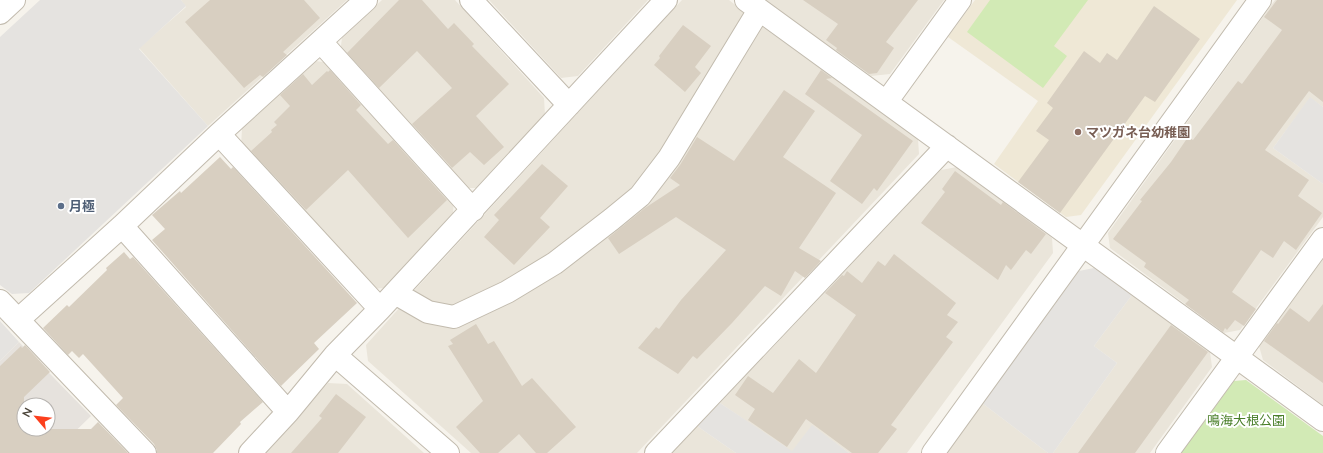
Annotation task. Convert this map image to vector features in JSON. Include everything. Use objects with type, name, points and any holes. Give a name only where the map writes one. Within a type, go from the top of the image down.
[{"type":"street","points":[[0,13],[14,0]]},
{"type":"street","points":[[19,319],[122,226],[219,134],[366,0]]},
{"type":"street","points":[[471,0],[569,105]]},
{"type":"street","points":[[250,453],[288,412],[335,355],[396,293],[666,0]]},
{"type":"street","points":[[886,101],[960,0]]},
{"type":"street","points":[[933,453],[1260,0]]},
{"type":"street","points":[[396,293],[428,312],[454,316],[507,292],[555,263],[607,223],[640,196],[669,158],[752,5],[1323,420]]},
{"type":"street","points":[[321,42],[473,210]]},
{"type":"street","points":[[219,134],[380,309]]},
{"type":"street","points":[[656,453],[947,146]]},
{"type":"street","points":[[122,226],[288,412]]},
{"type":"street","points":[[1168,453],[1323,239]]},
{"type":"street","points":[[0,301],[19,319],[145,453]]},
{"type":"street","points":[[335,355],[448,453]]},
{"type":"shaded area","name":"月極","points":[[40,0],[181,0],[186,6],[139,49],[208,126],[29,293],[12,294],[0,285],[0,37]]},
{"type":"shaded area","points":[[181,0],[347,0],[208,126],[139,48],[186,7]]},
{"type":"shaded area","points":[[382,0],[455,0],[544,98],[545,115],[476,188],[462,188],[340,53],[342,38]]},
{"type":"shaded area","points":[[489,0],[648,0],[578,76],[561,78]]},
{"type":"shaded area","points":[[682,0],[729,0],[748,15],[636,193],[550,259],[454,311],[412,293]]},
{"type":"shaded area","points":[[765,0],[944,0],[890,74],[871,76]]},
{"type":"shaded area","name":"マツガネ台幼稚園","points":[[975,0],[1237,0],[1081,215],[1066,217],[994,164],[1038,101],[948,37]]},
{"type":"shaded area","points":[[1275,0],[1323,0],[1323,107],[1310,98],[1273,148],[1323,184],[1323,217],[1240,330],[1224,333],[1110,248],[1108,233]]},
{"type":"shaded area","points":[[757,23],[918,139],[919,154],[637,453],[471,453],[368,361],[366,345],[401,306],[449,323],[641,201]]},
{"type":"shaded area","points":[[315,61],[331,63],[454,198],[453,213],[384,288],[371,289],[241,146],[242,129]]},
{"type":"shaded area","points":[[1310,97],[1323,107],[1323,184],[1273,148]]},
{"type":"shaded area","points":[[957,167],[1052,238],[1053,253],[907,453],[849,453],[812,426],[792,452],[720,403],[941,170]]},
{"type":"shaded area","points":[[1323,259],[1323,405],[1263,360],[1259,346]]},
{"type":"shaded area","points":[[1094,268],[1132,295],[1094,346],[1117,363],[1053,453],[1048,453],[982,403],[1079,271]]},
{"type":"shaded area","points":[[1132,295],[1210,352],[1212,367],[1150,453],[1053,453],[1117,363],[1094,346]]},
{"type":"shaded area","points":[[0,321],[19,342],[0,361]]},
{"type":"shaded area","points":[[19,342],[91,416],[60,446],[0,453],[0,361]]},
{"type":"shaded area","points":[[328,383],[347,384],[424,453],[265,453]]},
{"type":"shaded area","points":[[720,403],[792,451],[812,425],[849,453],[736,453],[697,426]]},
{"type":"shaded area","points":[[982,403],[1048,453],[946,453]]},
{"type":"shaded area","points":[[697,426],[736,453],[672,453]]},
{"type":"green space","points":[[990,0],[1088,0],[1054,46],[1067,56],[1043,88],[967,32]]},
{"type":"green space","name":"鳴海大根公園","points":[[1246,380],[1323,436],[1323,453],[1181,453],[1234,381]]},
{"type":"building","points":[[210,0],[304,0],[320,18],[283,52],[287,55],[263,77],[260,75],[244,88],[185,22]]},
{"type":"building","points":[[399,0],[422,0],[448,29],[454,23],[474,44],[472,46],[509,84],[476,116],[504,147],[484,165],[470,152],[452,168],[412,124],[452,88],[417,51],[379,88],[347,53]]},
{"type":"building","points":[[803,0],[918,0],[886,42],[894,48],[877,73],[869,74],[836,50],[837,48],[826,40],[838,24]]},
{"type":"building","points":[[1277,0],[1323,0],[1323,102],[1309,91],[1265,150],[1309,180],[1298,196],[1322,213],[1296,250],[1284,241],[1273,258],[1261,250],[1232,292],[1256,309],[1244,326],[1235,320],[1227,330],[1225,328],[1223,332],[1185,304],[1189,300],[1144,267],[1146,263],[1113,239],[1142,201],[1140,200],[1171,162],[1188,137],[1193,140],[1238,81],[1242,84],[1282,30],[1264,17]]},
{"type":"building","points":[[1154,6],[1200,39],[1155,102],[1145,96],[1060,213],[1018,182],[1049,140],[1036,131],[1053,108],[1047,103],[1084,51],[1100,63],[1107,53],[1117,60]]},
{"type":"building","points":[[683,25],[711,46],[695,67],[701,73],[685,92],[654,65],[660,58],[659,56]]},
{"type":"building","points":[[330,70],[361,105],[356,110],[388,144],[393,140],[447,200],[408,238],[348,170],[306,210],[251,151],[272,132],[271,130],[277,125],[274,122],[290,106],[280,95],[303,74],[312,85]]},
{"type":"building","points":[[821,70],[832,78],[826,79],[913,141],[877,191],[874,188],[862,204],[830,181],[862,135],[805,94]]},
{"type":"building","points":[[784,90],[815,111],[783,157],[836,193],[799,248],[821,261],[805,278],[795,271],[781,296],[765,286],[697,359],[693,356],[678,374],[638,348],[656,327],[659,329],[681,300],[726,250],[676,217],[619,254],[608,238],[645,208],[680,185],[670,178],[680,165],[697,137],[734,161]]},
{"type":"building","points":[[220,157],[231,169],[233,167],[357,303],[314,343],[319,349],[281,386],[152,240],[165,229],[152,215],[180,191],[181,193]]},
{"type":"building","points":[[542,164],[568,186],[540,218],[550,227],[514,265],[484,237],[499,220],[494,215]]},
{"type":"building","points":[[955,171],[1001,205],[1003,202],[1046,234],[1031,254],[1026,250],[1011,270],[1006,265],[998,280],[921,223],[945,192],[942,189]]},
{"type":"building","points":[[124,252],[130,259],[133,257],[263,402],[240,422],[241,424],[213,453],[157,453],[154,444],[116,405],[123,398],[83,354],[79,358],[72,351],[68,355],[43,328],[67,305],[69,307],[107,270],[106,268]]},
{"type":"building","points":[[894,254],[956,303],[947,315],[958,322],[946,337],[953,342],[891,425],[897,429],[878,453],[852,453],[806,419],[787,447],[748,420],[755,409],[735,395],[748,376],[773,393],[799,359],[816,373],[856,315],[825,293],[842,275],[844,276],[847,271],[862,283],[878,261],[885,266]]},
{"type":"building","points":[[1323,304],[1323,383],[1264,341],[1290,308],[1309,322]]},
{"type":"building","points":[[476,324],[488,344],[494,341],[522,386],[532,378],[576,427],[547,453],[536,453],[519,434],[498,453],[480,453],[456,427],[483,401],[448,346],[453,344],[450,340]]},
{"type":"building","points":[[1171,325],[1208,352],[1135,453],[1078,453]]},
{"type":"building","points":[[25,345],[50,372],[24,397],[16,397],[16,437],[56,437],[56,429],[91,429],[98,422],[128,453],[0,453],[0,366],[21,346],[22,348]]},
{"type":"building","points":[[336,394],[366,417],[338,453],[291,453],[322,418],[319,416]]},
{"type":"place","name":"マツガネ台幼稚園","points":[[1078,132]]},
{"type":"place","name":"月極","points":[[61,206]]}]
